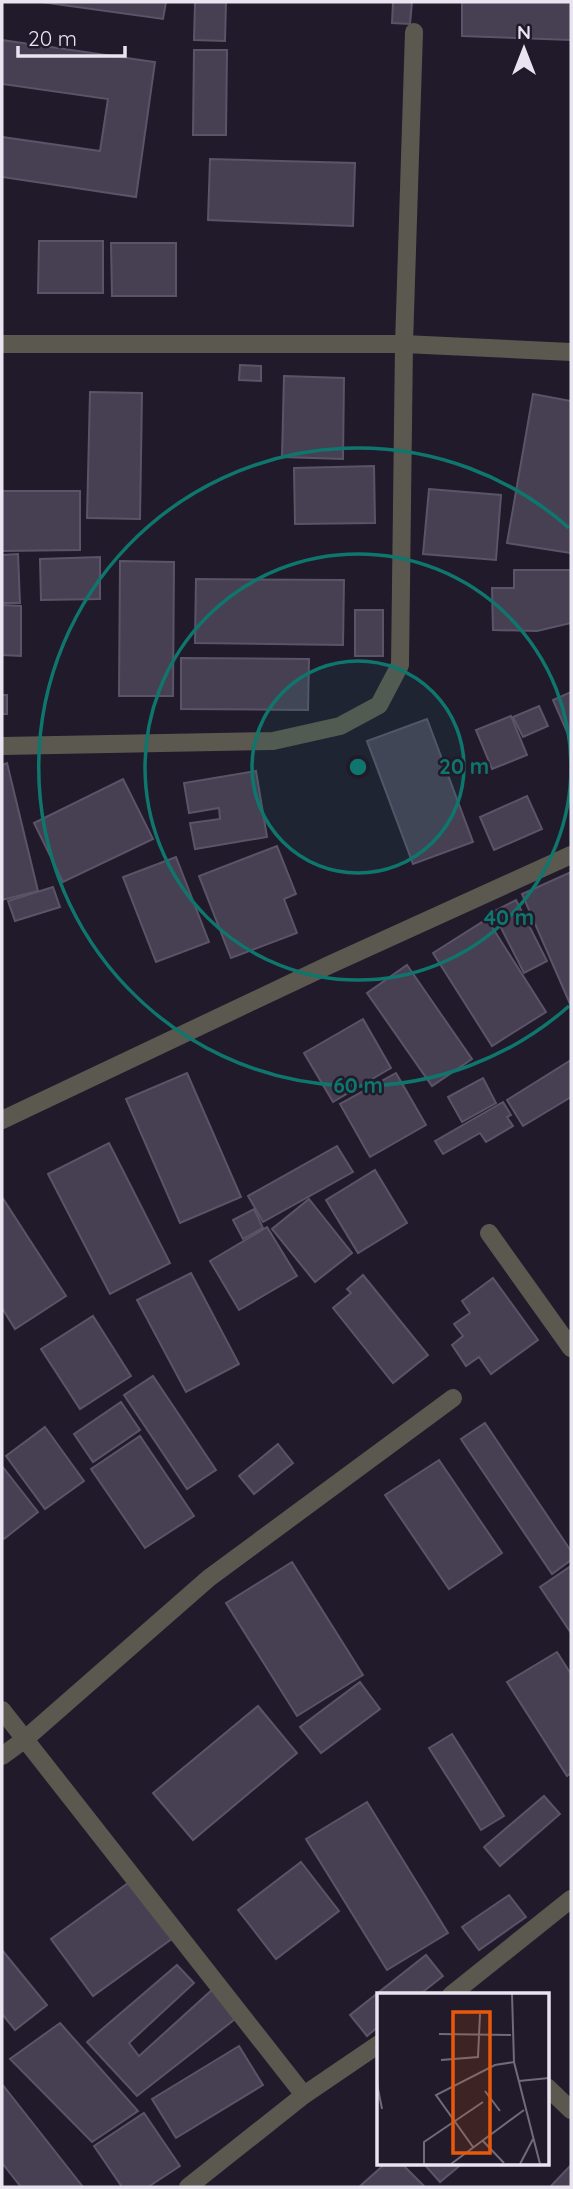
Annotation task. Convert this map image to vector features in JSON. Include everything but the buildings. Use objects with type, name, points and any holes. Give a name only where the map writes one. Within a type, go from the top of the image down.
[{"type":"street","points":[[2,746],[273,741],[340,726],[379,705],[400,665],[404,344],[414,32]]},
{"type":"street","points":[[2,344],[404,344],[571,352]]},
{"type":"street","points":[[2,1120],[327,966],[571,855]]},
{"type":"street","points":[[489,1233],[571,1348]]},
{"type":"street","points":[[2,1756],[24,1740],[209,1578],[453,1398]]},
{"type":"street","points":[[2,1710],[304,2095]]},
{"type":"street","points":[[453,1993],[571,1899]]},
{"type":"street","points":[[188,2187],[304,2095],[377,2045]]},
{"type":"street","points":[[548,2088],[571,2110]]}]
